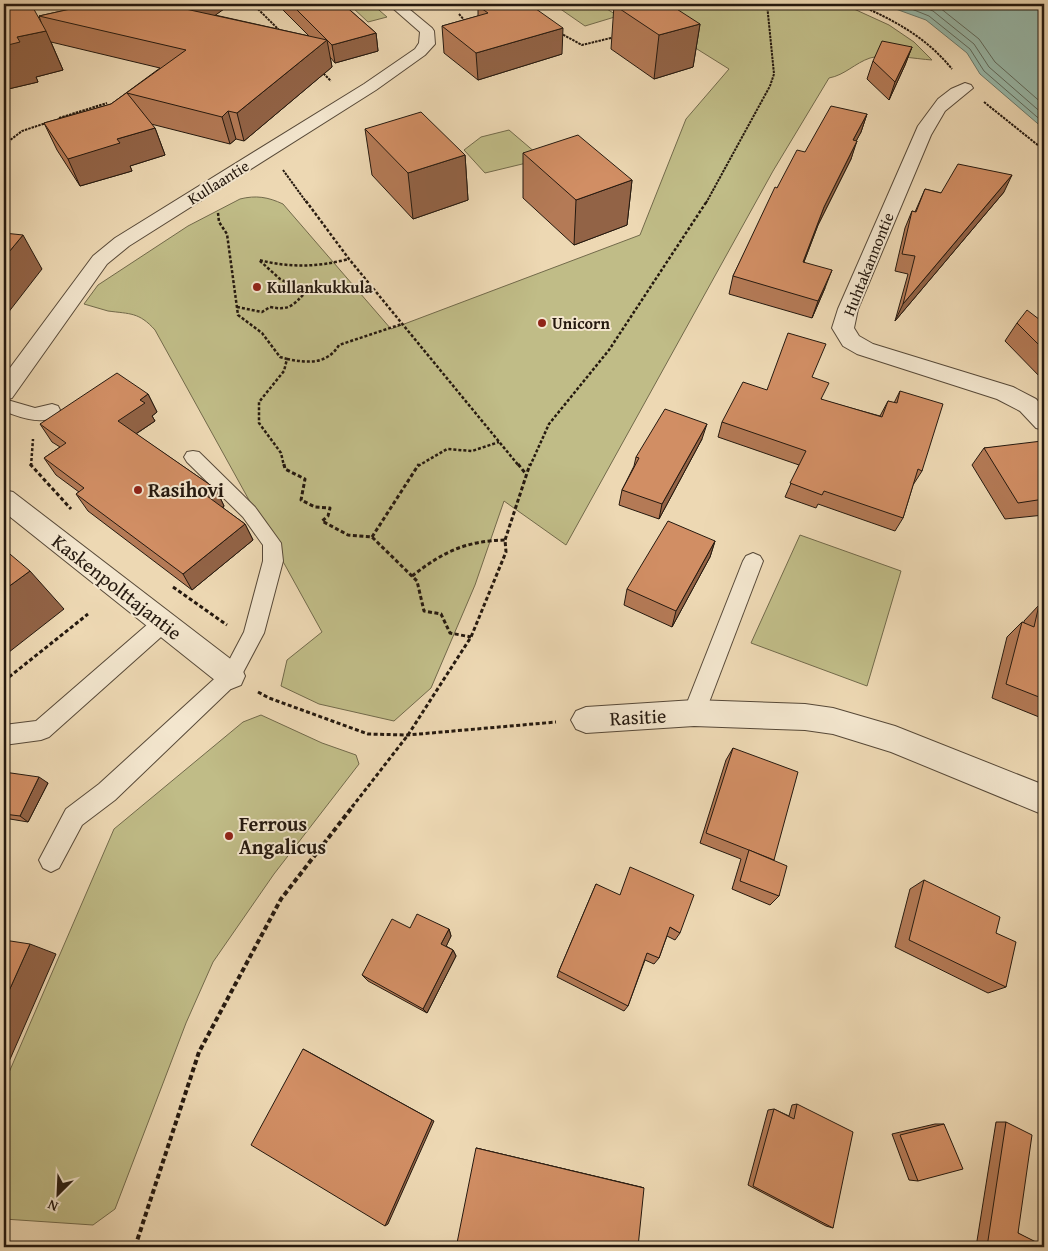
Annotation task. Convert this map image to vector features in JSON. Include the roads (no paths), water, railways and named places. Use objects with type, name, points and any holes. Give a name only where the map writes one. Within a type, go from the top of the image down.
[{"type":"street","name":"Kullaantie","points":[[4,392],[100,260],[122,242],[264,154],[420,52],[427,44],[427,31],[396,4]]},
{"type":"street","name":"Huhtakannontie","points":[[965,88],[946,98],[932,115],[848,309],[843,328],[851,342],[865,349],[1005,393],[1028,405],[1044,422]]},
{"type":"street","name":"Kaskenpolttajantie","points":[[4,499],[231,676]]},
{"type":"street","name":"Rasitie","points":[[586,720],[694,714],[806,717],[859,728],[1044,800]]},
{"type":"lane","points":[[4,404],[30,414],[48,413],[52,410]]},
{"type":"lane","points":[[51,860],[74,817],[107,792],[231,676],[254,634],[273,561],[272,543],[249,512],[193,457]]},
{"type":"lane","points":[[694,714],[753,561]]},
{"type":"lane","points":[[4,735],[41,730],[163,624]]},
{"type":"water","points":[[882,4],[1044,4],[1044,129],[980,74],[967,53],[926,20]]},
{"type":"place","name":"Kullankukkula","points":[[257,287]]},
{"type":"place","name":"Unicorn","points":[[542,323]]},
{"type":"place","name":"Rasihovi","points":[[138,490]]},
{"type":"place","name":"Ferrous Angalicus","points":[[229,836]]}]
